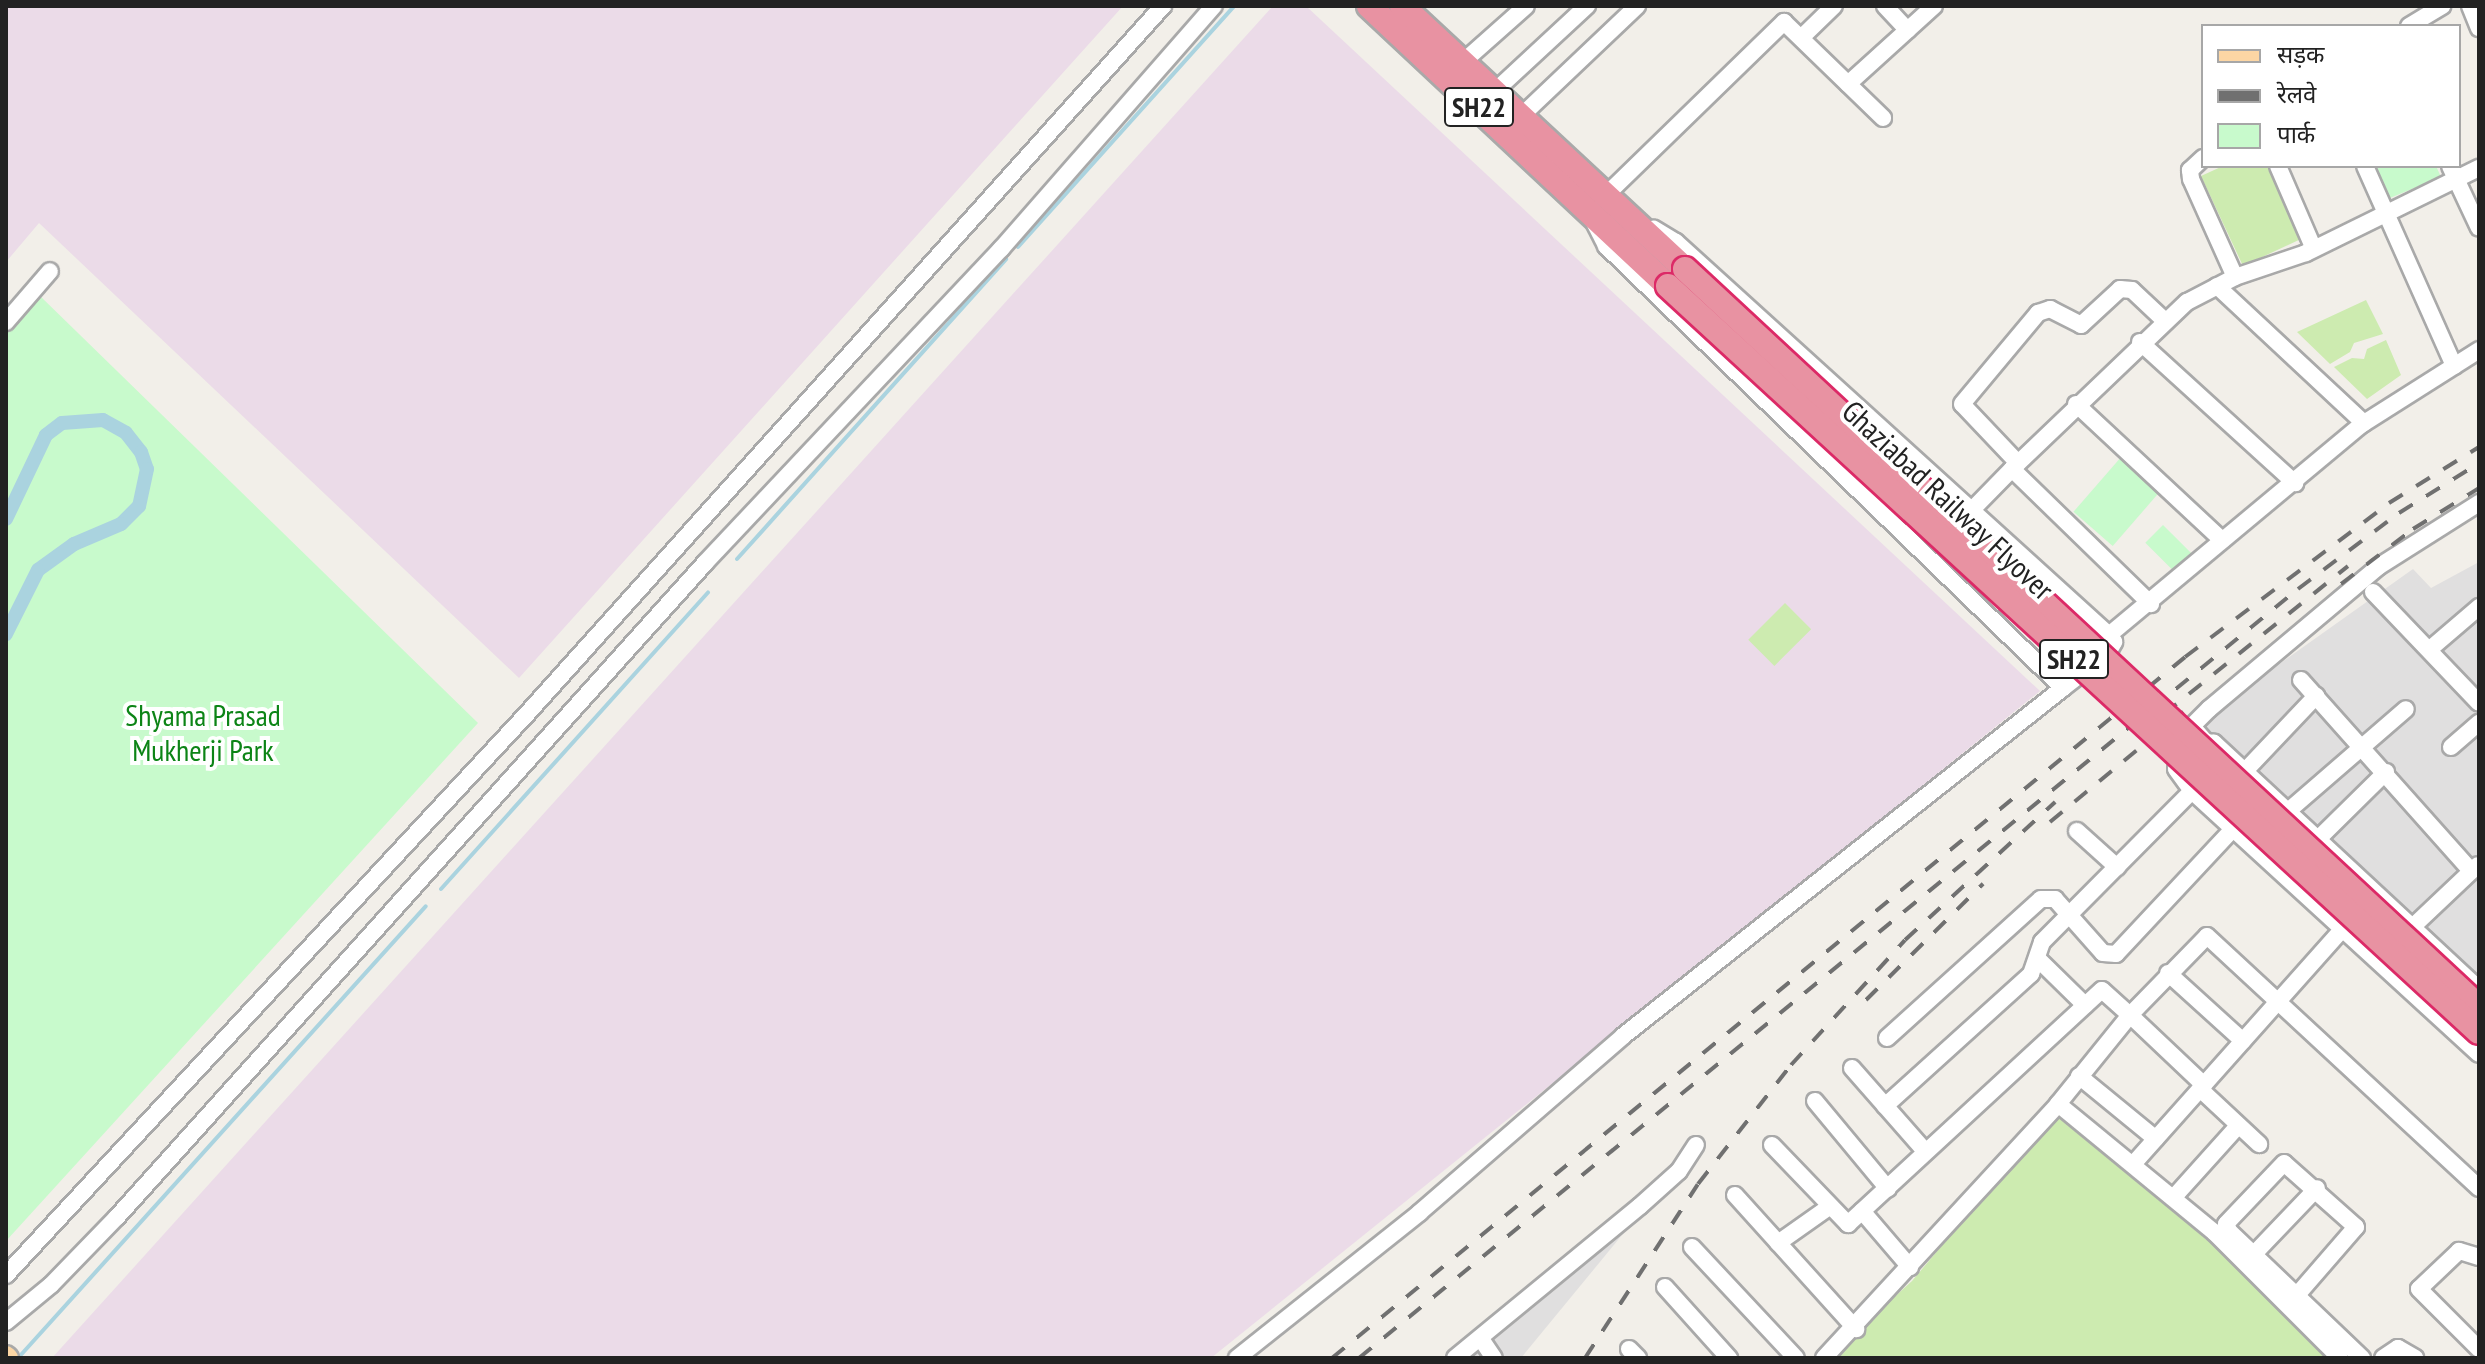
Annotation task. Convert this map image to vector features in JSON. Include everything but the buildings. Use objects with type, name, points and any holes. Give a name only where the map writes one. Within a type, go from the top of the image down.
[{"type":"highway","name":"SH22","points":[[1369,6],[1513,124],[1603,203]]},
{"type":"highway","name":"SH22","points":[[1402,6],[1494,92],[1513,124]]},
{"type":"highway","name":"Ghaziabad Railway Flyover","points":[[1603,203],[1676,277],[2479,1032]]},
{"type":"highway","name":"Ghaziabad Railway Flyover","points":[[1676,277],[2479,1007]]},
{"type":"street","points":[[6,1275],[525,716],[1163,6]]},
{"type":"street","points":[[6,1322],[51,1285],[144,1188],[694,575],[1001,249],[1214,6]]},
{"type":"street","points":[[1463,62],[1526,6]]},
{"type":"street","points":[[1494,92],[1587,6]]},
{"type":"street","points":[[1803,36],[1834,6]]},
{"type":"street","points":[[1885,6],[1907,30]]},
{"type":"street","points":[[1848,84],[1934,6]]},
{"type":"street","points":[[2412,24],[2442,6]]},
{"type":"street","points":[[2470,6],[2479,28]]},
{"type":"street","points":[[1513,124],[1632,7]]},
{"type":"street","points":[[1883,118],[1803,36],[1779,24],[1603,203],[1606,246],[2063,688]]},
{"type":"street","points":[[2201,160],[2190,170],[2191,179],[2235,277]]},
{"type":"street","points":[[2279,168],[2314,249]]},
{"type":"street","points":[[2366,168],[2454,366]]},
{"type":"street","points":[[1928,555],[2076,404],[2164,320],[2235,277],[2314,249],[2385,214],[2453,172],[2479,168]]},
{"type":"street","points":[[2453,172],[2479,228]]},
{"type":"street","points":[[1237,1358],[1431,1204],[1623,1036],[2108,653],[2114,642],[1676,242],[1603,203]]},
{"type":"street","points":[[6,322],[50,271]]},
{"type":"street","points":[[2217,286],[2364,423]]},
{"type":"street","points":[[2151,604],[2015,466],[1962,404],[1964,396],[2038,313],[2050,309],[2081,325],[2120,289],[2132,290],[2164,320]]},
{"type":"street","points":[[2140,342],[2295,483]]},
{"type":"street","points":[[2109,635],[2151,604],[2222,540],[2295,483],[2364,423],[2479,350]]},
{"type":"street","points":[[2076,404],[2222,540]]},
{"type":"street","points":[[2479,503],[2378,567],[2192,726],[2479,989]]},
{"type":"street","points":[[2373,592],[2479,703]]},
{"type":"street","points":[[2430,649],[2478,608]]},
{"type":"street","points":[[2301,680],[2475,867],[2376,960]]},
{"type":"street","points":[[2244,772],[2316,696]]},
{"type":"street","points":[[2287,812],[2406,709]]},
{"type":"street","points":[[2451,747],[2479,723]]},
{"type":"street","points":[[2206,742],[2176,769],[2192,791],[2479,1054]]},
{"type":"street","points":[[2317,840],[2386,772]]},
{"type":"street","points":[[1885,1106],[2031,974],[2042,942],[2192,791]]},
{"type":"street","points":[[1887,1038],[2041,899],[2055,899],[2103,953],[2116,954],[2233,829]]},
{"type":"street","points":[[2077,831],[2117,867]]},
{"type":"street","points":[[2135,1162],[2342,930]]},
{"type":"street","points":[[1824,1358],[1856,1329],[2058,1104],[2130,1015],[2207,936],[2280,1000],[2479,1188]]},
{"type":"street","points":[[2038,959],[2085,1005]]},
{"type":"street","points":[[2168,973],[2243,1041]]},
{"type":"street","points":[[1772,1145],[1848,1224],[1913,1168],[1924,1150],[2085,1005],[2106,990],[2259,1144]]},
{"type":"street","points":[[1852,1068],[1924,1150]]},
{"type":"street","points":[[2079,1076],[2156,1139]]},
{"type":"street","points":[[1815,1101],[1888,1189]]},
{"type":"street","points":[[2058,1104],[2135,1162],[2174,1197],[2340,1358]]},
{"type":"street","points":[[2174,1197],[2238,1126]]},
{"type":"street","points":[[1455,1358],[1670,1180],[1696,1145]]},
{"type":"street","points":[[2297,1295],[2356,1227],[2317,1188],[2284,1163],[2228,1217],[2229,1231],[2362,1358]]},
{"type":"street","points":[[2254,1254],[2317,1188]]},
{"type":"street","points":[[1735,1195],[1856,1329]]},
{"type":"street","points":[[1778,1243],[1829,1207]]},
{"type":"street","points":[[1862,1211],[1910,1267]]},
{"type":"street","points":[[1692,1247],[1796,1358]]},
{"type":"street","points":[[2479,1257],[2459,1251],[2419,1289],[2479,1349]]},
{"type":"street","points":[[1665,1287],[1729,1358]]},
{"type":"street","points":[[1481,1339],[1494,1358]]},
{"type":"street","points":[[2383,1358],[2398,1348],[2415,1358]]},
{"type":"shaded area","points":[[6,6],[1123,6],[519,678],[39,223],[6,262]]},
{"type":"shaded area","points":[[1273,6],[1306,6],[2040,691],[1211,1358],[52,1358]]},
{"type":"shaded area","points":[[2479,562],[2479,997],[2192,726],[2413,569],[2431,588]]},
{"type":"shaded area","points":[[1696,1145],[1521,1358],[1444,1358]]},
{"type":"green space","points":[[2219,168],[2271,168],[2303,238],[2243,266],[2201,176]]},
{"type":"green space","points":[[2377,168],[2437,168],[2441,177],[2390,198]]},
{"type":"green space","name":"Shyama Prasad Mukherji Park","points":[[38,294],[478,723],[6,1241],[6,332]]},
{"type":"green space","points":[[2366,300],[2383,334],[2354,343],[2350,352],[2330,364],[2297,332]]},
{"type":"green space","points":[[2386,340],[2401,375],[2367,399],[2334,367],[2352,358],[2364,359],[2367,349]]},
{"type":"green space","points":[[2122,456],[2161,490],[2113,546],[2073,512]]},
{"type":"green space","points":[[2163,525],[2194,556],[2176,574],[2145,543]]},
{"type":"green space","points":[[1785,603],[1811,629],[1774,666],[1748,640]]},
{"type":"green space","points":[[2055,1111],[2146,1181],[2337,1358],[1827,1358],[1912,1281]]},
{"type":"waterway","points":[[1018,247],[1234,6]]},
{"type":"waterway","points":[[737,559],[1006,259]]},
{"type":"waterway","points":[[6,519],[46,435],[62,423],[103,420],[126,433],[141,452],[147,469],[139,506],[121,524],[74,544],[38,570],[6,634]]},
{"type":"waterway","points":[[441,889],[708,592]]},
{"type":"waterway","points":[[19,1357],[426,906]]},
{"type":"railway","points":[[1332,1358],[2185,657],[2389,503],[2479,447]]},
{"type":"railway","points":[[1359,1358],[2298,589],[2399,513],[2479,463]]},
{"type":"railway","points":[[2341,584],[2413,529],[2479,488]]},
{"type":"railway","points":[[2164,714],[2348,566]]},
{"type":"railway","points":[[2050,822],[2183,712]]},
{"type":"railway","points":[[1585,1358],[1698,1184],[1791,1065],[1905,940],[2055,802]]},
{"type":"railway","points":[[1866,1000],[1983,884]]}]
